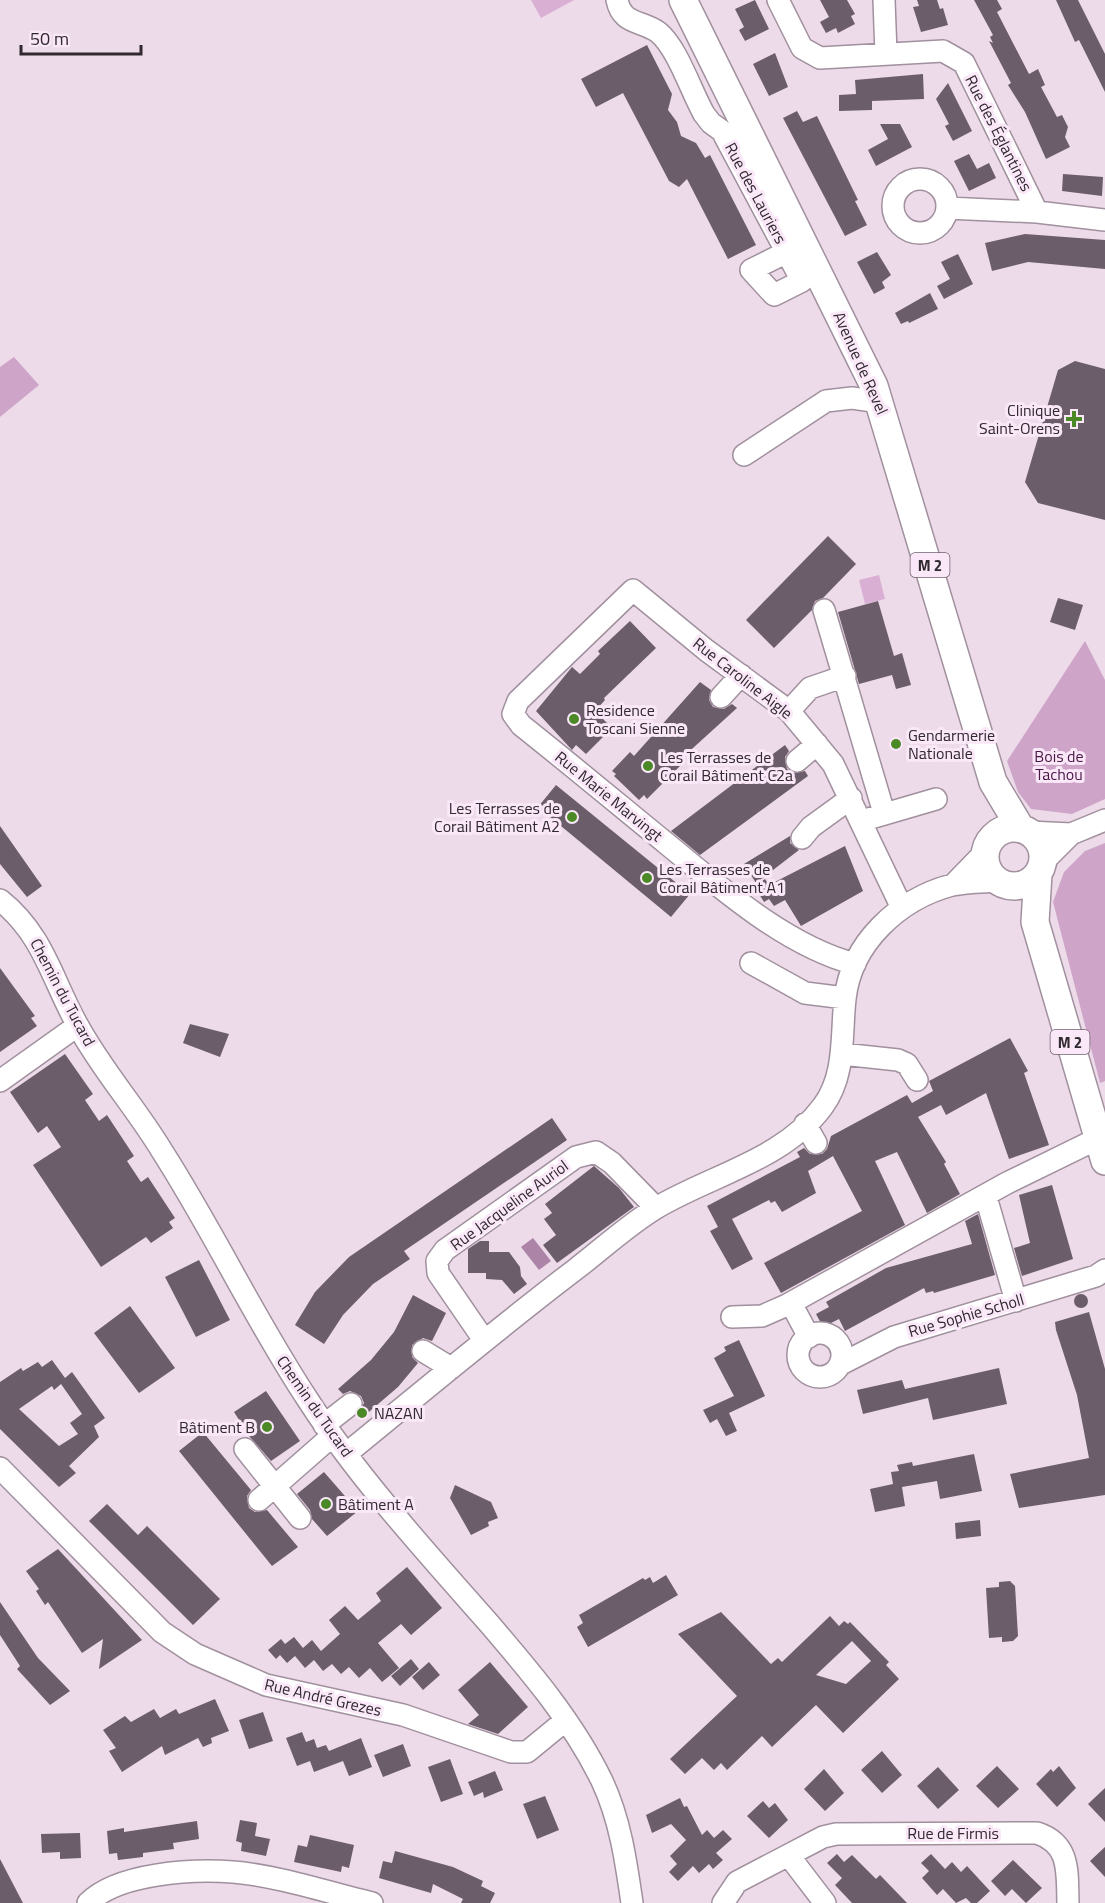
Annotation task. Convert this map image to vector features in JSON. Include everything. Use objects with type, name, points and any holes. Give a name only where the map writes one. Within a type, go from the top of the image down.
[{"type":"main road","name":"Avenue de Revel","points":[[683,0],[853,340],[880,402],[993,782],[1025,831]]},
{"type":"main road","name":"Avenue de Revel","points":[[988,847],[993,782]]},
{"type":"main road","points":[[1025,831],[1042,848],[1040,868],[1024,885],[1002,883],[987,869],[988,847],[1001,832],[1025,831]]},
{"type":"main road","name":"M 2","points":[[1040,868],[1035,922],[1102,1150]]},
{"type":"main road","name":"M 2","points":[[1002,883],[1035,922]]},
{"type":"street","name":"Rue des Lauriers","points":[[617,0],[619,10],[627,19],[658,33],[668,44],[704,114],[711,123],[723,131],[787,252]]},
{"type":"street","name":"Rue des Églantines","points":[[777,0],[802,48],[810,55],[820,58],[943,51],[964,63],[1037,212],[1105,220]]},
{"type":"street","points":[[884,0],[886,54]]},
{"type":"street","points":[[947,208],[1037,212]]},
{"type":"street","points":[[744,455],[826,401],[852,398],[880,402]]},
{"type":"street","name":"Rue Caroline Aigle","points":[[633,590],[706,650],[789,711],[817,744],[833,764],[851,798],[892,892],[902,908]]},
{"type":"street","name":"Rue Marie Marvingt","points":[[633,590],[518,701],[514,708],[516,719],[734,897],[773,925],[836,959],[855,964]]},
{"type":"street","points":[[824,610],[884,813]]},
{"type":"street","points":[[721,697],[741,675]]},
{"type":"street","points":[[789,711],[810,688],[845,676]]},
{"type":"street","points":[[797,761],[817,744]]},
{"type":"street","points":[[802,838],[811,827],[851,798]]},
{"type":"street","points":[[862,820],[936,799]]},
{"type":"street","points":[[1040,868],[1071,834],[1105,820]]},
{"type":"street","points":[[1025,831],[1071,834]]},
{"type":"street","points":[[953,885],[988,847]]},
{"type":"street","points":[[346,1454],[484,1341],[656,1209],[788,1142],[824,1105],[837,1075],[842,1054],[845,998],[855,964],[889,917],[902,908],[953,885],[1002,883]]},
{"type":"street","name":"Chemin du Tucard","points":[[0,900],[16,912],[45,952],[77,1026],[162,1150],[214,1237],[278,1353],[328,1430],[529,1671],[566,1720],[602,1781],[616,1818],[625,1852],[632,1903]]},
{"type":"street","points":[[751,963],[805,993],[845,998]]},
{"type":"street","points":[[0,1081],[77,1026]]},
{"type":"street","points":[[842,1054],[898,1060],[907,1064],[917,1080]]},
{"type":"street","points":[[805,1124],[816,1143]]},
{"type":"street","points":[[732,1317],[762,1316],[787,1305],[1007,1184],[1102,1150]]},
{"type":"street","name":"Rue Jacqueline Auriol","points":[[484,1341],[438,1274],[437,1261],[445,1250],[576,1156],[596,1152],[612,1163],[656,1209]]},
{"type":"street","points":[[988,1204],[1016,1301]]},
{"type":"street","name":"Rue Sophie Scholl","points":[[809,1336],[803,1341],[798,1355],[799,1363],[809,1374],[816,1377],[831,1375],[841,1364],[894,1337],[1102,1275]]},
{"type":"street","points":[[794,1309],[809,1336],[822,1334],[834,1339],[842,1350],[841,1364]]},
{"type":"street","points":[[423,1351],[452,1368]]},
{"type":"street","points":[[267,1494],[351,1404]]},
{"type":"street","points":[[245,1449],[267,1494],[300,1518]]},
{"type":"street","name":"Rue André Grezes","points":[[0,1468],[162,1632],[195,1654],[266,1685],[403,1715],[511,1752],[527,1752],[566,1720]]},
{"type":"street","name":"Rue de Firmis","points":[[723,1903],[737,1882],[823,1837],[836,1834],[1037,1833],[1048,1836],[1063,1852],[1067,1863],[1068,1903]]},
{"type":"street","points":[[789,1856],[825,1903]]},
{"type":"street","points":[[88,1903],[110,1889],[139,1879],[222,1872],[245,1874],[372,1903]]},
{"type":"shaded area","points":[[531,0],[574,0],[541,18]]},
{"type":"shaded area","points":[[879,575],[885,599],[865,604],[859,580]]},
{"type":"shaded area","points":[[533,1238],[551,1261],[539,1270],[521,1247]]},
{"type":"green space","points":[[14,357],[39,385],[0,417],[0,367]]},
{"type":"green space","name":"Bois de Tachou","points":[[1085,641],[1105,680],[1105,799],[1072,814],[1031,809],[1018,792],[1007,761]]},
{"type":"green space","points":[[1105,843],[1105,1081],[1100,1083],[1053,902],[1064,872],[1085,851]]},
{"type":"building","points":[[755,0],[769,29],[745,41],[739,30],[744,27],[735,9]]},
{"type":"building","points":[[820,0],[847,0],[855,14],[851,16],[855,24],[838,33],[836,28],[826,33],[820,22],[829,17]]},
{"type":"building","points":[[917,0],[937,0],[940,9],[943,8],[948,25],[921,32],[913,7],[919,6]]},
{"type":"building","points":[[974,0],[997,0],[1002,9],[997,12],[1029,74],[1038,69],[1045,85],[1041,87],[1057,117],[1062,115],[1068,127],[1065,137],[1070,147],[1046,159],[1025,112],[1008,85],[1011,83],[989,41],[993,43],[990,37],[993,35]]},
{"type":"building","points":[[1056,0],[1078,0],[1105,54],[1105,92],[1079,40],[1075,42]]},
{"type":"building","points":[[647,45],[672,94],[668,110],[677,122],[681,136],[696,143],[705,158],[710,155],[756,245],[728,259],[687,179],[679,187],[669,181],[623,93],[596,107],[581,79]]},
{"type":"building","points":[[775,53],[788,87],[769,96],[753,64]]},
{"type":"building","points":[[923,74],[924,99],[872,101],[872,110],[839,111],[839,95],[856,94],[855,80]]},
{"type":"building","points":[[948,83],[972,131],[953,141],[945,126],[949,124],[936,99]]},
{"type":"building","points":[[797,111],[803,122],[817,116],[858,200],[855,201],[867,225],[845,236],[783,118]]},
{"type":"building","points":[[880,124],[900,124],[912,147],[876,166],[868,150],[888,139]]},
{"type":"building","points":[[969,154],[977,169],[989,163],[996,178],[969,191],[954,161]]},
{"type":"building","points":[[1063,174],[1103,177],[1102,196],[1062,191]]},
{"type":"building","points":[[1025,234],[1105,240],[1105,269],[1028,262],[992,271],[985,243]]},
{"type":"building","points":[[877,252],[891,275],[882,282],[885,288],[874,294],[857,262]]},
{"type":"building","points":[[958,254],[973,284],[944,299],[937,286],[950,279],[941,262]]},
{"type":"building","points":[[930,293],[938,309],[909,323],[908,321],[901,324],[895,313]]},
{"type":"building","name":"Clinique Saint-Orens","points":[[1075,361],[1105,369],[1105,520],[1038,503],[1025,482],[1058,370]]},
{"type":"building","points":[[828,536],[856,564],[823,598],[815,601],[812,610],[774,648],[746,620]]},
{"type":"building","points":[[1058,598],[1083,605],[1075,630],[1050,622]]},
{"type":"building","points":[[878,601],[894,656],[902,653],[911,685],[896,689],[892,675],[859,684],[838,612]]},
{"type":"building","points":[[630,621],[656,648],[604,698],[605,700],[595,711],[612,728],[586,754],[576,745],[572,750],[536,711],[572,667],[580,674],[600,654],[598,651]]},
{"type":"building","points":[[700,682],[711,690],[709,700],[713,707],[724,709],[732,704],[737,708],[682,758],[685,761],[647,799],[644,795],[639,800],[614,776],[616,774],[612,771],[630,752],[634,756]]},
{"type":"building","points":[[785,745],[789,751],[785,757],[787,769],[793,773],[805,771],[808,776],[700,855],[671,831]]},
{"type":"building","points":[[556,785],[690,894],[671,917],[538,807]]},
{"type":"building","points":[[0,826],[42,886],[27,897],[0,864]]},
{"type":"building","points":[[790,836],[790,843],[799,850],[756,883],[744,864]]},
{"type":"building","points":[[845,846],[863,891],[801,926],[785,900],[774,906],[769,899],[764,902],[754,886],[765,879],[769,885]]},
{"type":"building","points":[[0,968],[35,1016],[31,1018],[37,1026],[0,1052]]},
{"type":"building","points":[[190,1024],[229,1034],[220,1057],[183,1043]]},
{"type":"building","points":[[1010,1038],[1028,1071],[1024,1073],[1049,1145],[1009,1159],[986,1093],[946,1115],[941,1105],[918,1117],[946,1162],[944,1164],[960,1194],[927,1213],[897,1152],[875,1161],[905,1225],[781,1293],[764,1263],[862,1211],[833,1156],[808,1171],[816,1193],[782,1212],[775,1201],[771,1203],[769,1200],[732,1219],[753,1259],[732,1270],[710,1231],[718,1227],[707,1206],[800,1157],[797,1152],[804,1148],[810,1154],[822,1154],[827,1149],[831,1136],[907,1095],[912,1103],[933,1091],[929,1081]]},
{"type":"building","points":[[65,1054],[93,1094],[85,1100],[99,1121],[107,1115],[134,1156],[127,1161],[141,1182],[148,1177],[175,1218],[169,1222],[173,1228],[151,1243],[146,1237],[101,1267],[33,1165],[61,1147],[47,1126],[38,1133],[10,1092]]},
{"type":"building","points":[[552,1118],[567,1140],[404,1251],[410,1259],[373,1284],[343,1315],[324,1344],[295,1325],[315,1292],[349,1257]]},
{"type":"building","points":[[594,1166],[619,1188],[634,1207],[557,1263],[543,1245],[556,1235],[544,1219],[552,1213],[545,1204]]},
{"type":"building","points":[[1052,1185],[1073,1259],[1022,1276],[1014,1248],[1030,1243],[1019,1195]]},
{"type":"building","points":[[978,1214],[995,1275],[934,1293],[933,1291],[926,1293],[924,1288],[845,1331],[839,1319],[823,1327],[816,1314],[829,1307],[826,1302],[886,1268],[972,1244],[965,1221]]},
{"type":"building","points":[[480,1241],[489,1241],[489,1252],[509,1252],[520,1267],[521,1276],[527,1284],[514,1294],[502,1280],[486,1279],[486,1273],[468,1273],[468,1249]]},
{"type":"building","points":[[199,1260],[230,1320],[196,1337],[165,1277]]},
{"type":"building","points":[[1078,1294],[1084,1294],[1088,1301],[1084,1308],[1078,1308],[1074,1304],[1074,1298]]},
{"type":"building","points":[[413,1295],[446,1313],[432,1341],[423,1338],[412,1345],[412,1357],[418,1363],[398,1387],[363,1417],[359,1413],[364,1403],[361,1396],[350,1391],[343,1394],[338,1389],[371,1360],[394,1332]]},
{"type":"building","points":[[130,1306],[175,1368],[139,1393],[94,1333]]},
{"type":"building","points":[[1089,1312],[1105,1369],[1105,1495],[1019,1508],[1010,1474],[1089,1458],[1077,1395],[1055,1322]]},
{"type":"building","points":[[739,1340],[765,1396],[729,1413],[737,1431],[726,1436],[717,1419],[710,1423],[703,1410],[734,1396],[714,1358],[726,1351],[724,1347]]},
{"type":"building","points":[[52,1360],[65,1378],[72,1372],[105,1418],[94,1426],[99,1437],[69,1466],[76,1473],[59,1487],[0,1429],[0,1382],[21,1368],[23,1371],[38,1362],[42,1367]],"holes":[[[61,1384],[82,1414],[70,1423],[78,1434],[59,1446],[19,1409],[52,1386],[54,1390]]]},
{"type":"building","points":[[999,1368],[1007,1404],[933,1420],[928,1398],[863,1414],[857,1390],[902,1380],[905,1389]]},
{"type":"building","name":"Bâtiment B","points":[[266,1391],[300,1441],[271,1461],[250,1437],[234,1412]]},
{"type":"building","points":[[203,1432],[251,1490],[247,1496],[249,1508],[255,1512],[267,1510],[298,1547],[272,1566],[179,1451]]},
{"type":"building","points":[[974,1454],[982,1491],[940,1499],[937,1481],[902,1487],[905,1506],[875,1512],[870,1489],[893,1484],[891,1472],[899,1471],[897,1465],[912,1462],[913,1466]]},
{"type":"building","name":"Bâtiment A","points":[[324,1472],[358,1511],[327,1536],[312,1519],[310,1510],[297,1494]]},
{"type":"building","points":[[455,1485],[491,1502],[498,1518],[488,1522],[489,1526],[471,1535],[450,1498]]},
{"type":"building","points":[[107,1504],[138,1535],[147,1526],[220,1599],[193,1625],[89,1521]]},
{"type":"building","points":[[980,1520],[981,1536],[956,1539],[955,1523]]},
{"type":"building","points":[[58,1549],[142,1640],[99,1669],[103,1639],[82,1653],[48,1602],[45,1605],[36,1591],[39,1589],[26,1571]]},
{"type":"building","points":[[407,1567],[442,1608],[411,1635],[401,1624],[378,1643],[399,1668],[382,1682],[370,1668],[359,1678],[349,1667],[341,1674],[332,1664],[323,1671],[314,1660],[305,1668],[295,1656],[287,1663],[280,1655],[276,1659],[268,1650],[281,1639],[285,1644],[294,1637],[303,1648],[312,1640],[321,1651],[340,1634],[329,1620],[345,1606],[358,1620],[381,1601],[376,1593]]},
{"type":"building","points":[[666,1575],[678,1595],[588,1647],[577,1627],[583,1623],[579,1615],[643,1578],[645,1580],[650,1577],[653,1583]]},
{"type":"building","points":[[1010,1581],[1015,1586],[1018,1636],[1013,1641],[1002,1642],[1002,1637],[989,1638],[986,1588],[999,1587],[999,1582]]},
{"type":"building","points":[[0,1602],[38,1658],[70,1691],[50,1705],[17,1669],[20,1666],[0,1635]]},
{"type":"building","points":[[721,1612],[771,1664],[778,1658],[782,1662],[830,1616],[839,1626],[844,1621],[848,1624],[850,1622],[889,1662],[886,1665],[899,1679],[843,1733],[816,1705],[772,1747],[762,1736],[727,1770],[721,1763],[714,1770],[702,1758],[685,1774],[670,1759],[737,1696],[678,1634]],"holes":[[[852,1641],[871,1661],[846,1684],[816,1675]]]},
{"type":"building","points":[[411,1659],[419,1669],[400,1686],[391,1676]]},
{"type":"building","points":[[429,1662],[440,1675],[423,1690],[412,1677]]},
{"type":"building","points":[[490,1662],[528,1707],[498,1734],[468,1724],[479,1715],[458,1690]]},
{"type":"building","points":[[215,1699],[229,1731],[211,1738],[212,1743],[203,1747],[198,1738],[165,1755],[162,1746],[122,1772],[109,1751],[116,1748],[103,1730],[125,1716],[131,1722],[154,1709],[160,1718],[176,1709],[179,1714]]},
{"type":"building","points":[[263,1712],[273,1741],[249,1749],[239,1720]]},
{"type":"building","points":[[302,1732],[306,1742],[314,1739],[317,1748],[326,1745],[329,1751],[361,1738],[372,1767],[349,1776],[343,1761],[314,1772],[310,1761],[297,1766],[286,1738]]},
{"type":"building","points":[[403,1744],[411,1766],[383,1777],[374,1755]]},
{"type":"building","points":[[882,1751],[902,1775],[882,1793],[861,1770]]},
{"type":"building","points":[[450,1759],[463,1794],[441,1802],[428,1767]]},
{"type":"building","points":[[997,1766],[1019,1789],[998,1808],[976,1786]]},
{"type":"building","points":[[1059,1766],[1076,1788],[1057,1807],[1036,1784],[1051,1769],[1053,1772]]},
{"type":"building","points":[[938,1767],[959,1790],[938,1809],[917,1786]]},
{"type":"building","points":[[824,1769],[844,1793],[825,1811],[804,1789]]},
{"type":"building","points":[[495,1771],[503,1790],[484,1798],[483,1792],[474,1796],[468,1782]]},
{"type":"building","points":[[1105,1788],[1105,1822],[1088,1804]]},
{"type":"building","points":[[545,1796],[559,1830],[537,1839],[523,1804]]},
{"type":"building","points":[[680,1798],[684,1807],[687,1806],[702,1835],[707,1830],[714,1838],[723,1830],[732,1839],[716,1853],[723,1860],[713,1869],[709,1864],[699,1873],[693,1866],[678,1881],[669,1872],[677,1864],[670,1856],[686,1840],[671,1824],[652,1833],[646,1815]]},
{"type":"building","points":[[763,1801],[769,1808],[775,1803],[788,1820],[769,1838],[747,1816]]},
{"type":"building","points":[[240,1820],[257,1823],[255,1836],[270,1839],[266,1856],[241,1851],[242,1843],[236,1841]]},
{"type":"building","points":[[197,1821],[199,1839],[173,1843],[174,1849],[143,1853],[143,1857],[118,1860],[117,1853],[109,1854],[107,1831],[124,1828],[124,1832]]},
{"type":"building","points":[[80,1833],[81,1858],[60,1859],[60,1852],[42,1853],[41,1834]]},
{"type":"building","points":[[310,1835],[354,1845],[349,1868],[342,1866],[341,1872],[294,1862],[298,1845],[307,1847]]},
{"type":"building","points":[[1105,1847],[1105,1877],[1090,1861]]},
{"type":"building","points":[[395,1851],[453,1867],[483,1881],[481,1886],[495,1893],[490,1903],[461,1903],[463,1899],[433,1884],[431,1893],[379,1878],[383,1861],[392,1863]]},
{"type":"building","points":[[837,1854],[844,1862],[852,1855],[876,1879],[880,1875],[907,1903],[852,1903],[835,1885],[842,1878],[827,1863]]},
{"type":"building","points":[[931,1854],[945,1869],[952,1862],[961,1872],[967,1866],[990,1891],[977,1903],[971,1903],[966,1898],[956,1903],[943,1889],[937,1895],[922,1878],[929,1871],[921,1863]]},
{"type":"building","points":[[0,1859],[23,1903],[0,1903]]},
{"type":"building","points":[[1013,1860],[1042,1888],[1026,1903],[1012,1889],[1005,1896],[991,1881]]},
{"type":"place","name":"Clinique Saint-Orens","points":[[1074,419]]},
{"type":"place","name":"Residence Toscani Sienne","points":[[574,719]]},
{"type":"place","name":"Gendarmerie Nationale","points":[[896,744]]},
{"type":"place","name":"Les Terrasses de Corail Bâtiment C2a","points":[[648,766]]},
{"type":"place","name":"Les Terrasses de Corail Bâtiment A2","points":[[572,817]]},
{"type":"place","name":"Les Terrasses de Corail Bâtiment A1","points":[[647,878]]},
{"type":"place","name":"NAZAN","points":[[362,1413]]},
{"type":"place","name":"Bâtiment B","points":[[267,1427]]},
{"type":"place","name":"Bâtiment A","points":[[326,1504]]}]
